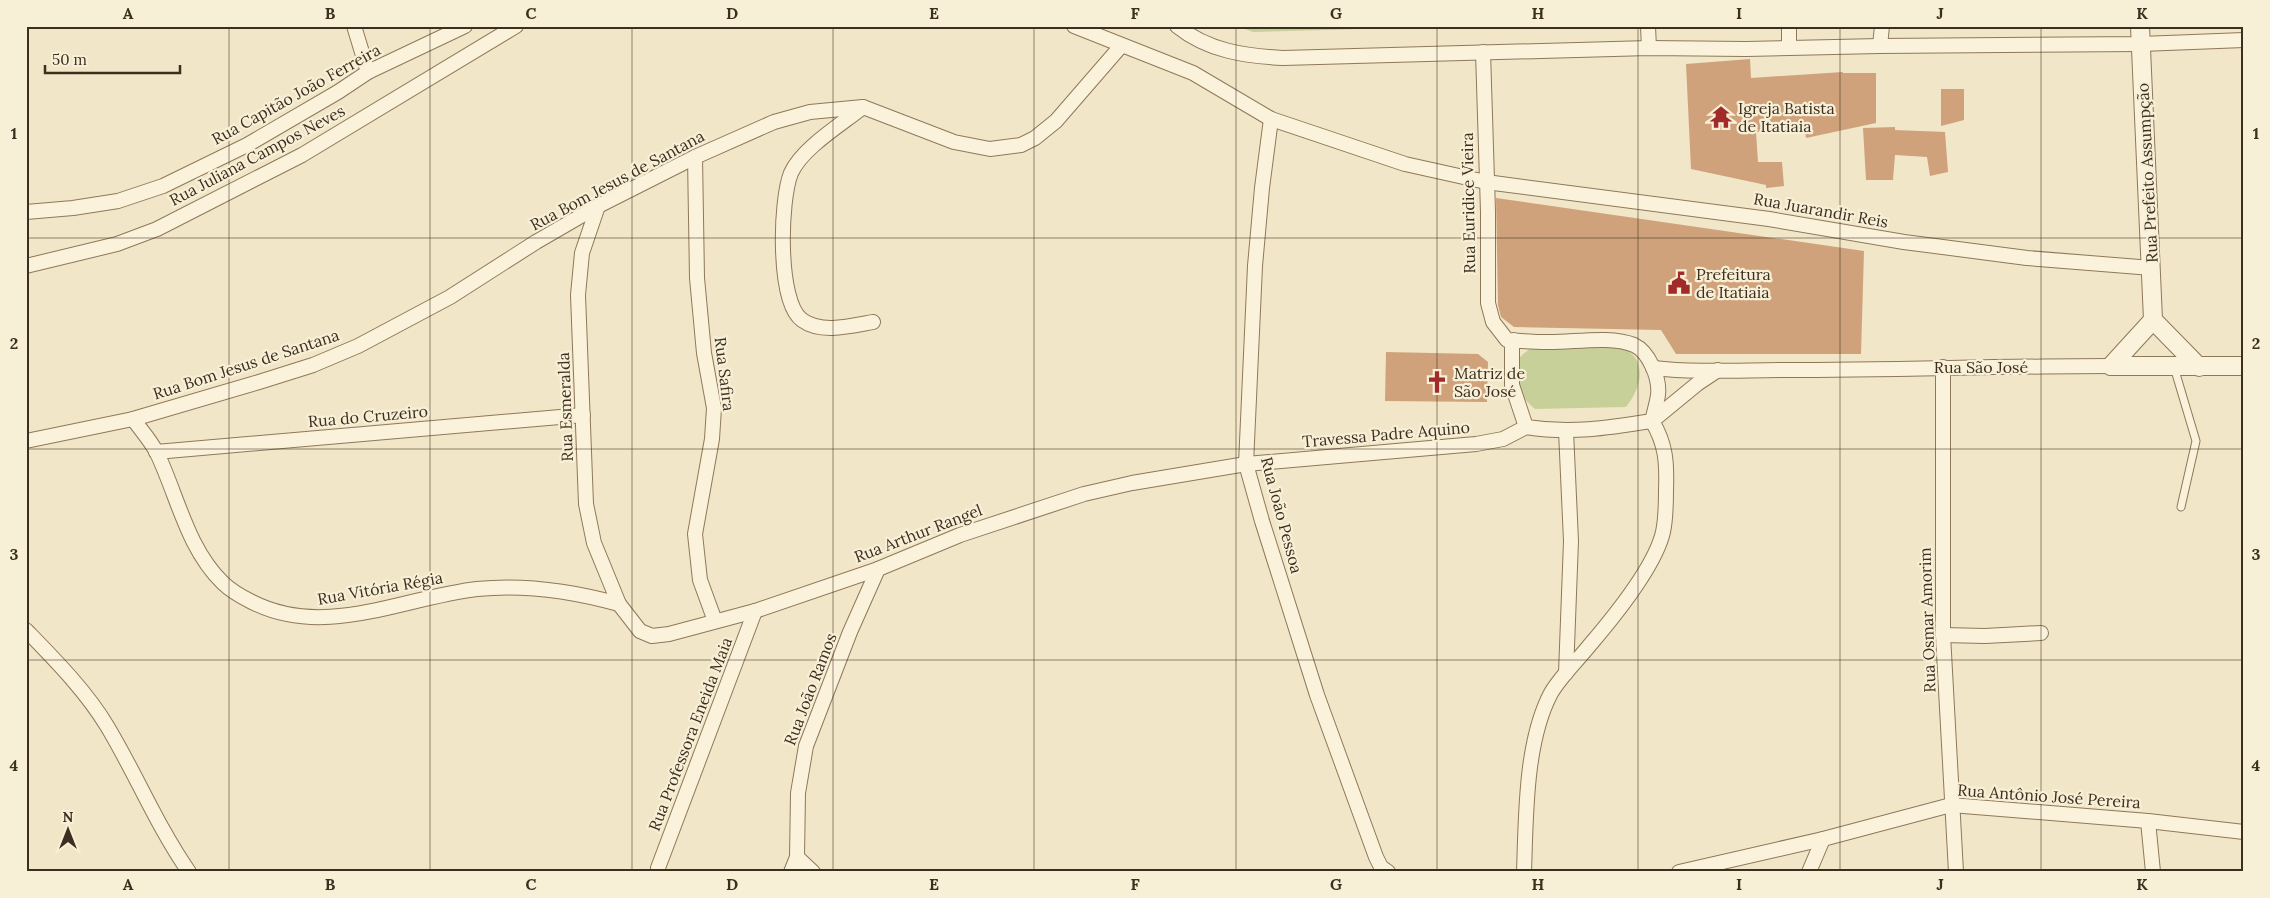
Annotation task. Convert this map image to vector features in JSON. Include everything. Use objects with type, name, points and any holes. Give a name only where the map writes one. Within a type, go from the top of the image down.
[{"type":"street","points":[[354,26],[368,72]]},
{"type":"street","name":"Rua Capitão João Ferreira","points":[[26,212],[73,208],[118,201],[142,194],[247,145],[338,92],[368,72],[465,26]]},
{"type":"street","name":"Rua Juliana Campos Neves","points":[[26,266],[117,244],[157,229],[302,155],[516,26]]},
{"type":"street","points":[[1074,26],[1193,73],[1271,118],[1405,164],[1486,182]]},
{"type":"street","points":[[1177,26],[1189,36],[1242,55],[1310,58],[1649,48],[1880,46],[2140,35],[2244,40]]},
{"type":"street","points":[[1648,26],[1649,48]]},
{"type":"street","points":[[1789,26],[1789,48]]},
{"type":"street","points":[[1880,46],[1882,26]]},
{"type":"street","name":"Rua Prefeito Assumpção","points":[[2140,35],[2153,320]]},
{"type":"street","name":"Rua Bom Jesus de Santana","points":[[26,441],[133,419],[268,379],[358,346],[450,297],[536,242],[598,206],[695,157],[774,122],[810,112],[864,107],[954,142],[990,149],[1021,145],[1035,138],[1056,121],[1121,46]]},
{"type":"street","name":"Rua Euridice Vieira","points":[[1483,52],[1488,303],[1493,322],[1507,340],[1514,340]]},
{"type":"street","points":[[864,107],[800,159],[792,172],[784,205],[784,242],[789,297],[797,315],[804,321],[821,327],[850,326],[873,322]]},
{"type":"street","name":"Rua João Pessoa","points":[[1271,118],[1255,266],[1246,464],[1317,696],[1376,857],[1381,867],[1388,872]]},
{"type":"street","name":"Rua Safira","points":[[695,157],[698,295],[704,353],[714,408],[712,439],[696,534],[700,580],[715,621]]},
{"type":"street","name":"Rua Juarandir Reis","points":[[1486,182],[1769,219],[1923,245],[2028,258],[2152,268]]},
{"type":"street","name":"Rua Esmeralda","points":[[598,206],[582,253],[578,294],[586,504],[594,543],[618,604]]},
{"type":"street","points":[[2111,366],[2153,320],[2199,367]]},
{"type":"street","points":[[1524,872],[1526,816],[1534,743],[1540,719],[1552,692],[1639,579],[1655,553],[1663,532],[1666,505],[1666,460],[1662,436],[1652,421],[1658,394],[1658,381],[1653,368],[1639,348],[1625,342],[1514,340],[1512,346],[1512,385],[1526,426],[1566,431],[1602,430],[1652,421],[1697,384],[1718,370]]},
{"type":"street","name":"Rua São José","points":[[1653,368],[1868,370],[1942,367],[2244,366]]},
{"type":"street","name":"Rua Osmar Amorim","points":[[1942,367],[1942,635],[1949,728],[1951,805],[1956,872]]},
{"type":"street","name":"Rua do Cruzeiro","points":[[156,452],[583,415]]},
{"type":"street","name":"Rua Vitória Régia","points":[[133,419],[156,452],[189,533],[206,562],[224,584],[242,597],[270,609],[308,619],[333,617],[374,611],[447,594],[478,589],[515,588],[582,594],[618,604]]},
{"type":"street","name":"Travessa Padre Aquino","points":[[1246,464],[1476,444],[1503,439],[1526,426]]},
{"type":"street","points":[[1566,431],[1571,541],[1566,672]]},
{"type":"street","name":"Rua Arthur Rangel","points":[[618,604],[640,630],[652,636],[669,634],[755,611],[878,569],[970,531],[1084,494],[1132,483],[1246,464]]},
{"type":"street","name":"Rua João Ramos","points":[[791,872],[797,857],[798,793],[806,746],[850,632],[878,569]]},
{"type":"street","name":"Rua Professora Eneida Maia","points":[[658,868],[755,611]]},
{"type":"street","points":[[26,630],[66,672],[106,724],[189,872]]},
{"type":"street","points":[[1942,635],[1985,636],[2041,633]]},
{"type":"street","name":"Rua Antônio José Pereira","points":[[1679,872],[1823,839],[1951,805],[2148,821],[2244,832]]},
{"type":"street","points":[[2148,821],[2153,872]]},
{"type":"street","points":[[1810,872],[1823,839]]},
{"type":"street","points":[[797,857],[813,872]]},
{"type":"lane","points":[[2174,367],[2196,441],[2180,507]]},
{"type":"green space","points":[[1237,26],[1476,26],[1253,32]]},
{"type":"green space","points":[[1531,348],[1625,348],[1639,365],[1640,372],[1636,391],[1626,407],[1535,409],[1517,388],[1514,375],[1517,361]]},
{"type":"building","points":[[1750,59],[1751,78],[1843,72],[1876,73],[1876,123],[1806,138],[1805,131],[1756,132],[1758,162],[1782,162],[1784,186],[1766,188],[1766,185],[1691,169],[1686,64]]},
{"type":"building","points":[[1941,89],[1964,89],[1964,120],[1941,126]]},
{"type":"building","points":[[1895,127],[1895,130],[1945,132],[1948,172],[1930,176],[1927,157],[1895,155],[1893,180],[1866,180],[1863,128]]},
{"type":"building","name":"Prefeitura de Itatiaia","points":[[1496,198],[1864,251],[1861,354],[1676,354],[1661,330],[1514,327],[1501,317],[1498,305]]},
{"type":"building","name":"Matriz de São José","points":[[1386,352],[1478,354],[1488,362],[1487,402],[1385,401]]},
{"type":"place","name":"Igreja Batista de Itatiaia","points":[[1721,117]]},
{"type":"place","name":"Prefeitura de Itatiaia","points":[[1679,283]]},
{"type":"place","name":"Matriz de São José","points":[[1437,382]]}]
